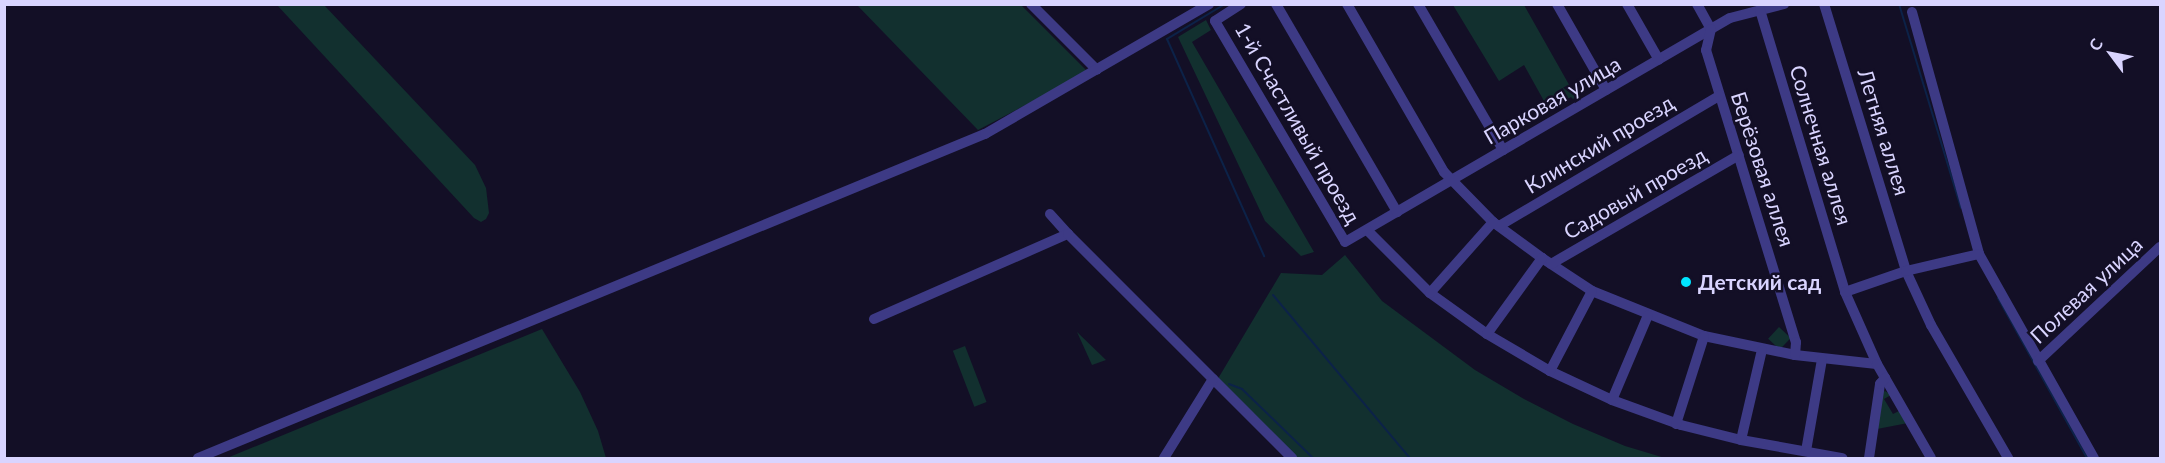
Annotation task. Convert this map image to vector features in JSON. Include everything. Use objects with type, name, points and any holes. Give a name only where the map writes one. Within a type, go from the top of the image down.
[{"type":"street","points":[[1031,4],[1097,70]]},
{"type":"street","points":[[198,459],[966,143],[994,130],[1209,4]]},
{"type":"street","name":"1-й Счастливый проезд","points":[[1241,4],[1215,21],[1345,242]]},
{"type":"street","points":[[1276,4],[1397,212]]},
{"type":"street","points":[[1347,4],[1452,181],[1496,224],[1546,261],[1592,291],[1704,336],[1762,350],[1877,364]]},
{"type":"street","points":[[1418,4],[1503,150]]},
{"type":"street","points":[[1557,4],[1606,90]]},
{"type":"street","points":[[1627,4],[1659,60]]},
{"type":"street","points":[[1697,4],[1711,29]]},
{"type":"street","name":"Парковая улица","points":[[1345,242],[1730,18],[1784,4]]},
{"type":"street","name":"Летняя аллея","points":[[1824,4],[1906,271],[1931,325],[2008,459]]},
{"type":"street","name":"Солнечная аллея","points":[[1760,10],[1845,292],[1877,364],[1930,459]]},
{"type":"street","points":[[1912,12],[1979,254],[2094,459]]},
{"type":"street","name":"Берёзовая аллея","points":[[1711,29],[1706,50],[1796,342],[1795,355]]},
{"type":"street","name":"Клинский проезд","points":[[1431,293],[1496,224],[1719,96]]},
{"type":"street","name":"Садовый проезд","points":[[1546,261],[1739,155]]},
{"type":"street","points":[[1050,214],[1292,459]]},
{"type":"street","points":[[1367,230],[1431,293],[1487,334],[1550,371],[1612,400],[1676,424],[1741,440],[1842,459]]},
{"type":"street","points":[[874,319],[1068,234]]},
{"type":"street","name":"Полевая улица","points":[[2038,361],[2160,248]]},
{"type":"street","points":[[1845,292],[1876,284],[1906,271],[1979,254]]},
{"type":"street","points":[[1487,334],[1546,261]]},
{"type":"street","points":[[1550,371],[1592,291]]},
{"type":"street","points":[[1612,400],[1648,315]]},
{"type":"street","points":[[1676,424],[1704,336]]},
{"type":"street","points":[[1741,440],[1762,350]]},
{"type":"street","points":[[1806,451],[1822,359]]},
{"type":"street","points":[[1869,459],[1880,384],[1885,378]]},
{"type":"street","points":[[1164,459],[1213,379]]},
{"type":"green space","points":[[277,5],[324,5],[475,165],[486,188],[489,213],[486,219],[481,222],[474,218]]},
{"type":"green space","points":[[857,5],[1021,5],[1088,72],[978,130]]},
{"type":"green space","points":[[1453,5],[1524,5],[1576,97],[1573,99],[1571,97],[1549,110],[1524,65],[1499,81]]},
{"type":"green space","points":[[1206,20],[1211,30],[1192,42],[1314,252],[1301,256],[1265,221],[1178,37]]},
{"type":"green space","points":[[1345,255],[1382,301],[1475,370],[1573,424],[1625,446],[1665,458],[1292,458],[1216,382],[1281,273],[1322,275]]},
{"type":"green space","points":[[1779,327],[1791,338],[1780,350],[1768,339]]},
{"type":"green space","points":[[542,329],[580,392],[598,431],[606,458],[227,458]]},
{"type":"green space","points":[[1077,332],[1106,360],[1092,365]]},
{"type":"green space","points":[[965,346],[987,402],[974,407],[953,351]]},
{"type":"green space","points":[[1885,391],[1891,395],[1884,399],[1893,414],[1901,410],[1908,423],[1877,429],[1881,393]]},
{"type":"waterway","points":[[1225,4],[1167,39],[1264,256]]},
{"type":"waterway","points":[[1899,4],[1961,208]]},
{"type":"waterway","points":[[1273,295],[1410,458]]},
{"type":"waterway","points":[[1998,298],[2087,458]]},
{"type":"waterway","points":[[1229,384],[1242,389],[1313,458]]},
{"type":"place","name":"Детский сад","points":[[1686,282]]}]
